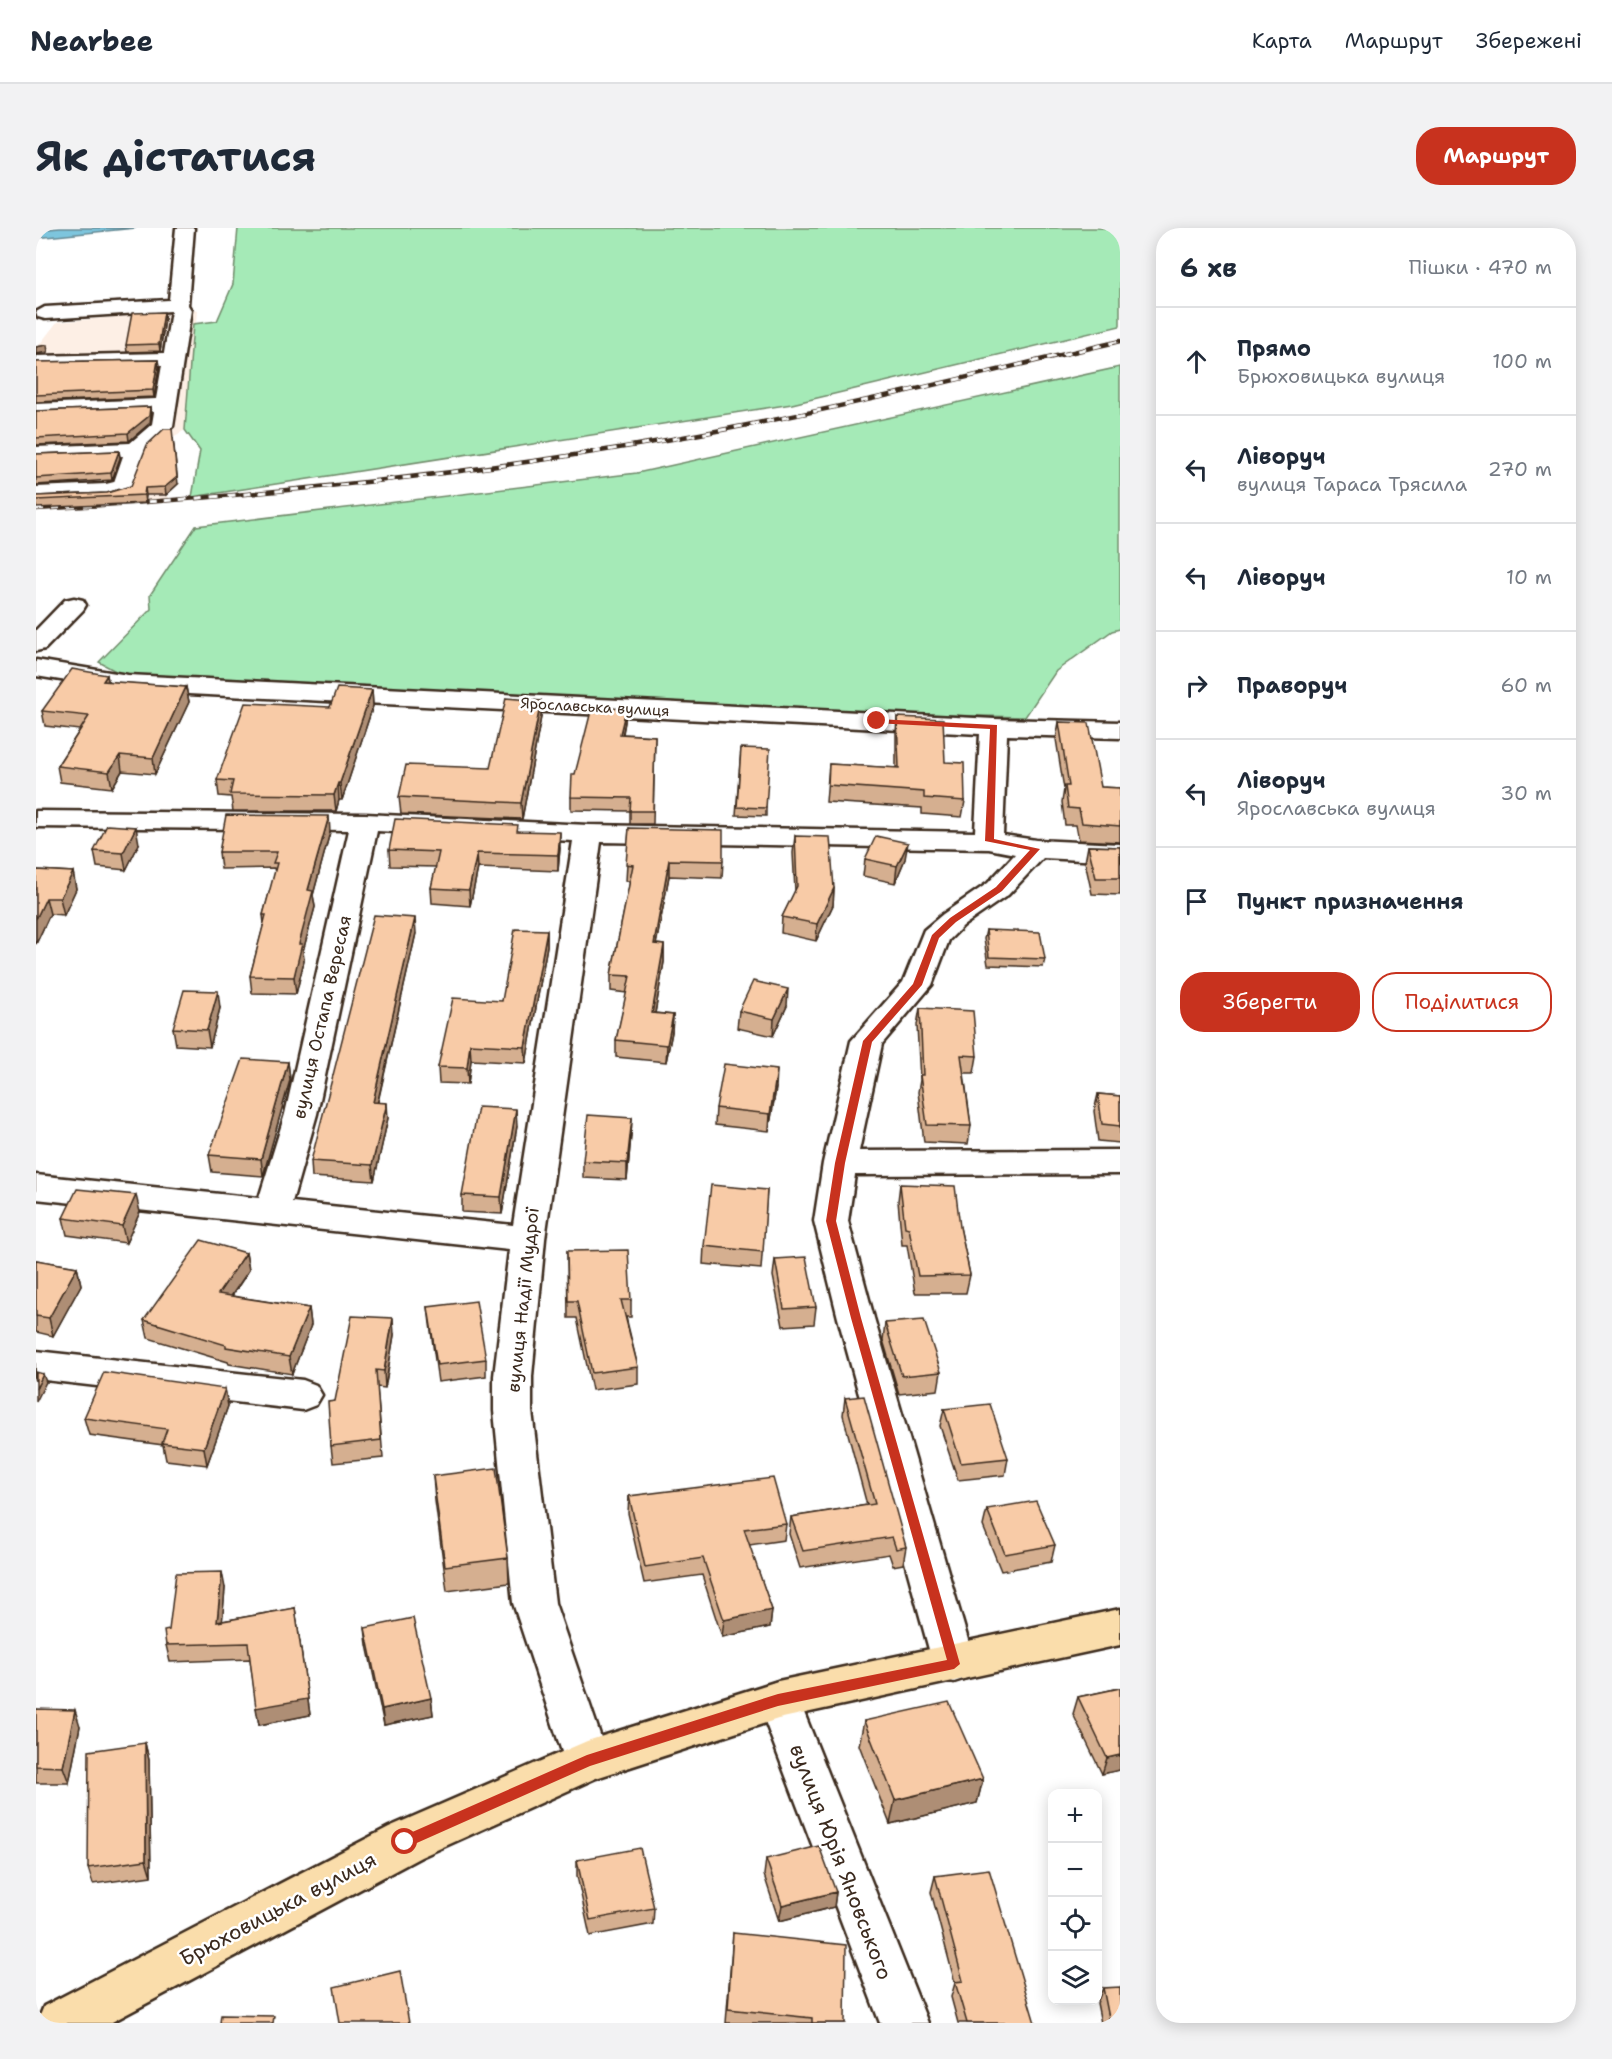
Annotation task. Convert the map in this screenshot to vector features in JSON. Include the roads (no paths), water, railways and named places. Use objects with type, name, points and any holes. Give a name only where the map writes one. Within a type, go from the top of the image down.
[{"type":"main road","name":"Брюховицька вулиця","points":[[61,2023],[405,1842],[587,1761],[778,1700],[1120,1627]]},
{"type":"street","points":[[36,469],[44,472],[37,494],[108,491],[124,486],[136,449],[164,415],[180,312],[178,305],[185,228]]},
{"type":"street","points":[[45,313],[178,305]]},
{"type":"street","points":[[36,362],[172,359]]},
{"type":"street","points":[[146,381],[168,380]]},
{"type":"street","points":[[36,410],[164,415]]},
{"type":"street","points":[[128,427],[164,415]]},
{"type":"street","points":[[36,453],[136,449]]},
{"type":"street","points":[[36,644],[74,605]]},
{"type":"street","name":"Ярославська вулиця","points":[[36,668],[128,683],[994,727],[1120,730]]},
{"type":"street","points":[[990,841],[994,727]]},
{"type":"street","points":[[36,819],[365,822],[588,833],[990,841],[1036,849],[1120,853]]},
{"type":"street","name":"вулиця Остапа Вересая","points":[[272,1211],[301,1114],[365,822]]},
{"type":"street","name":"вулиця Надії Мудрої","points":[[587,1761],[534,1603],[513,1411],[513,1376],[528,1239],[588,833]]},
{"type":"street","points":[[954,1664],[856,1318],[831,1221],[840,1163],[867,1041],[917,985],[935,936],[953,920],[999,889],[1036,849]]},
{"type":"street","points":[[840,1163],[1120,1162]]},
{"type":"street","points":[[36,1187],[528,1239]]},
{"type":"street","points":[[36,1365],[303,1395]]},
{"type":"street","name":"вулиця Юрія Яновського","points":[[778,1700],[904,2023]]},
{"type":"water","points":[[136,228],[36,238],[36,230]]},
{"type":"railway","points":[[36,509],[196,498],[355,483],[593,452],[785,418],[1120,341]]}]
